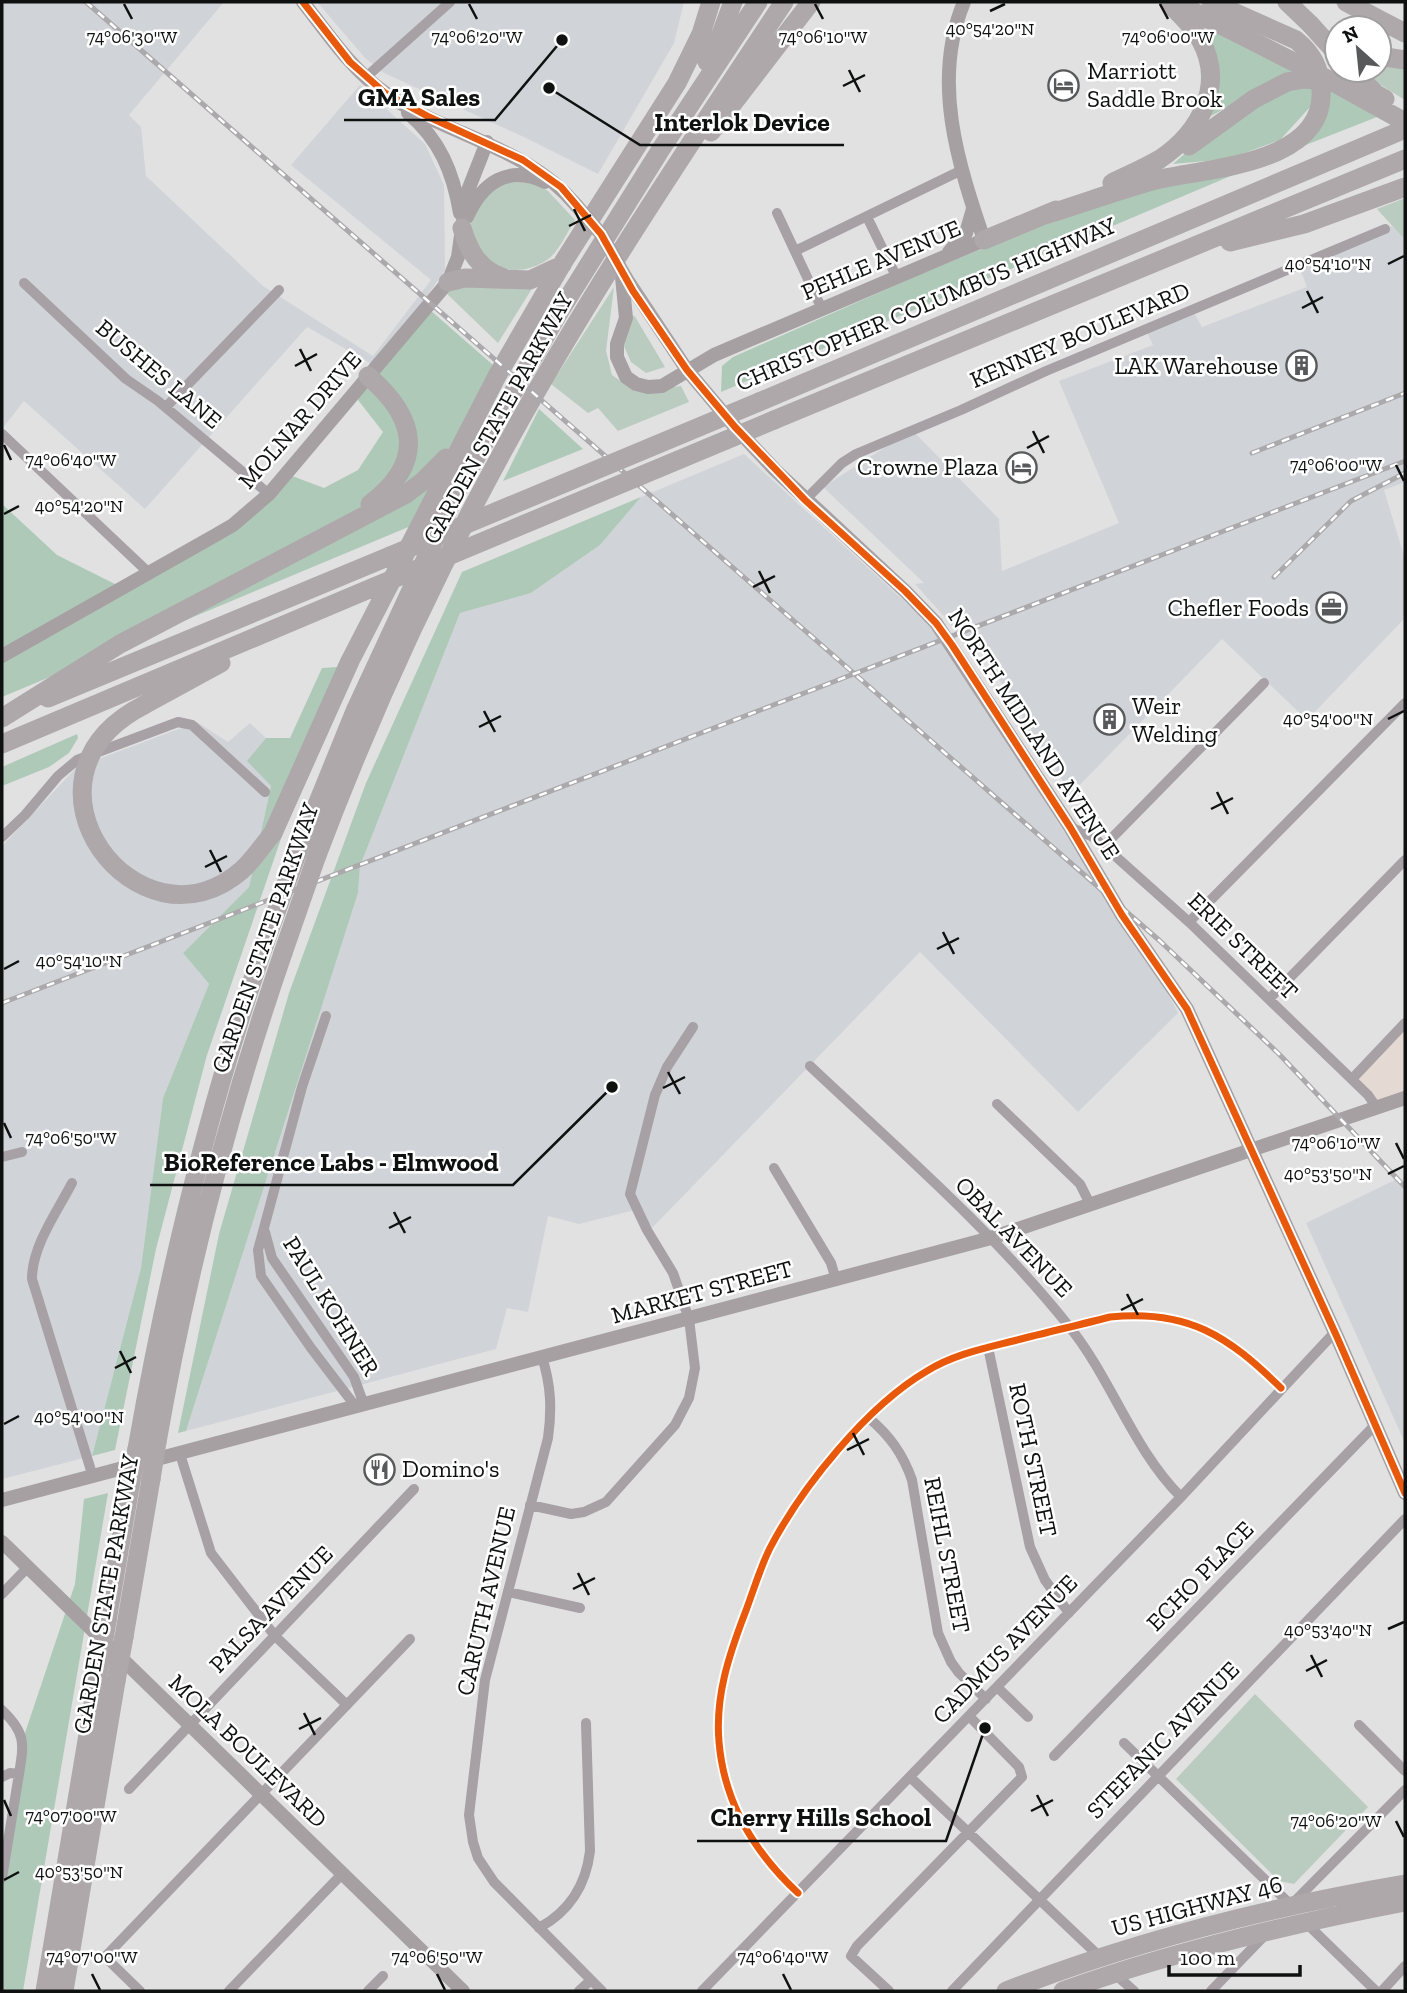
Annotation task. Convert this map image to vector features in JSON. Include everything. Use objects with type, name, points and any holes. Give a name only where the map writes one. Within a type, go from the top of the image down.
[{"type":"highway","points":[[193,605],[375,510],[422,482],[452,451],[562,264],[677,83],[701,34],[711,2]]},
{"type":"highway","points":[[660,149],[676,108],[711,56],[733,2]]},
{"type":"highway","name":"GARDEN STATE PARKWAY","points":[[64,1991],[151,1479],[180,1326],[220,1158],[254,1038],[283,953],[307,856],[355,711],[459,487],[526,366],[660,149],[758,2]]},
{"type":"highway","name":"GARDEN STATE PARKWAY","points":[[46,1991],[130,1487],[171,1278],[201,1153],[265,943],[453,547],[544,379],[634,232],[784,2]]},
{"type":"highway","points":[[634,232],[811,2]]},
{"type":"highway","points":[[1171,2],[1323,77]]},
{"type":"highway","points":[[984,240],[1045,215],[1160,159],[1198,124],[1210,90],[1208,57],[1194,29],[1171,2]]},
{"type":"highway","points":[[1045,215],[1154,181],[1259,159],[1296,141],[1308,128],[1318,113],[1322,97],[1317,62],[1307,49],[1296,40],[1211,2]]},
{"type":"highway","points":[[1219,2],[1323,38]]},
{"type":"highway","points":[[1287,2],[1323,38]]},
{"type":"highway","points":[[1332,2],[1361,14]]},
{"type":"highway","points":[[1346,2],[1367,14]]},
{"type":"highway","points":[[1107,195],[1155,170],[1254,99],[1287,82],[1304,79],[1323,80]]},
{"type":"highway","points":[[1338,84],[1405,111]]},
{"type":"highway","points":[[1362,84],[1373,98],[1405,122]]},
{"type":"highway","name":"CHRISTOPHER COLUMBUS HIGHWAY","points":[[2,718],[1405,129]]},
{"type":"highway","name":"CHRISTOPHER COLUMBUS HIGHWAY","points":[[2,744],[774,419],[1405,159]]},
{"type":"highway","points":[[1171,256],[1304,224],[1405,187]]},
{"type":"highway","points":[[462,228],[470,250],[485,270],[511,281]]},
{"type":"highway","points":[[448,282],[465,278],[530,280],[562,264]]},
{"type":"highway","points":[[2,718],[86,663],[347,519],[383,494],[397,480],[404,465],[408,434],[396,403],[368,376]]},
{"type":"highway","points":[[298,619],[122,716],[106,730],[94,746],[81,784],[81,806],[87,828],[97,849],[132,882],[155,890],[179,893],[199,891],[221,883],[241,870],[273,833],[350,661],[496,376]]},
{"type":"highway","name":"US HIGHWAY 46","points":[[1006,1991],[1173,1935],[1291,1905],[1405,1884]]},
{"type":"highway","name":"US HIGHWAY 46","points":[[1063,1991],[1105,1981],[1270,1930],[1405,1902]]},
{"type":"street","name":"NORTH MIDLAND AVENUE","points":[[303,2],[365,78],[385,93],[429,117],[487,142],[543,173],[561,187],[601,234],[620,266],[628,294],[742,435],[806,500],[936,623],[1070,827],[1122,915],[1187,1009],[1335,1332],[1405,1493]]},
{"type":"street","points":[[365,78],[450,2]]},
{"type":"street","name":"PEHLE AVENUE","points":[[628,294],[626,318],[617,345],[617,357],[626,377],[636,384],[662,387],[714,355],[984,240],[952,129],[948,83],[953,36],[964,2]]},
{"type":"street","points":[[385,93],[418,122],[442,151],[454,181],[462,228]]},
{"type":"street","name":"MOLNAR DRIVE","points":[[2,656],[233,525],[269,495],[448,282],[458,257],[467,193],[487,142]]},
{"type":"street","points":[[795,251],[962,170]]},
{"type":"street","points":[[462,228],[482,192],[507,176],[521,174],[537,178],[553,186],[576,205]]},
{"type":"street","points":[[942,258],[965,233],[973,208]]},
{"type":"street","points":[[778,213],[822,309]]},
{"type":"street","points":[[867,217],[897,278]]},
{"type":"street","name":"KENNEY BOULEVARD","points":[[806,500],[842,463],[856,454],[1385,229]]},
{"type":"street","name":"BUSHES LANE","points":[[24,283],[126,379],[166,407],[269,495]]},
{"type":"street","points":[[166,407],[279,290]]},
{"type":"street","points":[[2,434],[149,573]]},
{"type":"street","points":[[1104,846],[1264,683]]},
{"type":"street","points":[[1189,922],[1405,703]]},
{"type":"street","points":[[2,836],[25,815],[58,776],[77,760],[178,722],[192,725],[265,792]]},
{"type":"street","name":"ERIE STREET","points":[[1070,827],[1093,837],[1189,922],[1352,1079],[1377,1108]]},
{"type":"street","points":[[1269,999],[1405,860]]},
{"type":"street","name":"PAUL KOHNER","points":[[326,1016],[302,1087],[258,1250],[261,1276],[310,1348],[360,1406]]},
{"type":"street","points":[[1352,1079],[1405,1023]]},
{"type":"street","points":[[530,1505],[571,1514],[596,1508],[614,1495],[675,1425],[694,1382],[695,1351],[689,1318],[673,1273],[647,1230],[630,1194],[655,1095],[667,1067],[693,1027]]},
{"type":"street","name":"OBAL AVENUE","points":[[810,1066],[991,1238],[1034,1284],[1084,1346],[1152,1465],[1181,1497]]},
{"type":"street","name":"MARKET STREET","points":[[2,1500],[991,1238],[1405,1098]]},
{"type":"street","points":[[997,1104],[1080,1184],[1090,1204]]},
{"type":"street","points":[[2,1157],[22,1152]]},
{"type":"street","points":[[774,1168],[831,1263],[836,1280]]},
{"type":"street","points":[[72,1183],[37,1251],[32,1265],[32,1279],[93,1477]]},
{"type":"street","name":"PAUL KOHNER","points":[[264,1229],[272,1258],[354,1377],[360,1406]]},
{"type":"street","points":[[798,1893],[768,1863],[749,1836],[734,1807],[722,1763],[719,1699],[729,1654],[769,1550],[807,1490],[869,1418],[897,1392],[928,1370],[950,1359],[988,1347],[1125,1315],[1164,1317],[1204,1329],[1236,1347],[1281,1388]]},
{"type":"street","name":"CADMUS AVENUE","points":[[702,1991],[1181,1497],[1335,1332]]},
{"type":"street","name":"ROTH STREET","points":[[988,1347],[1030,1547],[1045,1580],[1069,1613]]},
{"type":"street","name":"CARUTH AVENUE","points":[[542,1357],[549,1379],[551,1419],[485,1680],[469,1815],[470,1828],[475,1850],[485,1870],[591,1980]]},
{"type":"street","name":"REIHL STREET","points":[[869,1418],[892,1440],[912,1480],[934,1617],[943,1647],[959,1673],[986,1699]]},
{"type":"street","name":"ECHO PLACE","points":[[1054,1756],[1376,1425]]},
{"type":"street","points":[[180,1454],[211,1553],[275,1636],[347,1705]]},
{"type":"street","name":"PALSA AVENUE","points":[[129,1789],[415,1489]]},
{"type":"street","name":"STEFANIC AVENUE","points":[[953,1991],[1405,1518]]},
{"type":"street","name":"MOLA BOULEVARD","points":[[2,1542],[463,1991]]},
{"type":"street","points":[[2,1594],[27,1568]]},
{"type":"street","points":[[508,1592],[580,1608]]},
{"type":"street","points":[[141,1991],[105,1957],[410,1639]]},
{"type":"street","points":[[997,1687],[1028,1717]]},
{"type":"street","points":[[2,1710],[21,1732],[23,1752],[3,1858],[2,1878]]},
{"type":"street","points":[[889,1991],[851,1956],[1022,1777],[1019,1767],[969,1716]]},
{"type":"street","points":[[539,1928],[569,1905],[584,1880],[588,1865],[590,1851],[586,1723]]},
{"type":"street","points":[[1359,1725],[1405,1771]]},
{"type":"street","points":[[1124,1744],[1291,1905],[1405,1790]]},
{"type":"street","points":[[2,1777],[10,1773],[19,1774]]},
{"type":"street","points":[[911,1777],[1100,1958]]},
{"type":"street","points":[[229,1991],[342,1874]]},
{"type":"street","points":[[1305,1922],[1376,1991]]},
{"type":"street","points":[[1211,1991],[1270,1930]]},
{"type":"street","points":[[1382,1991],[1405,1966]]},
{"type":"street","points":[[368,1991],[383,1976]]},
{"type":"street","points":[[579,1991],[591,1980],[602,1991]]},
{"type":"street","points":[[1105,1981],[1134,1991]]},
{"type":"shaded area","points":[[2,2],[224,2],[129,115],[141,127],[146,176],[263,286],[373,356],[431,280],[291,165],[360,85],[425,144],[444,185],[445,270],[422,303],[370,363],[307,327],[145,509],[24,401],[2,429]]},
{"type":"shaded area","points":[[317,2],[684,2],[674,43],[598,174],[384,73],[366,59]]},
{"type":"shaded area","points":[[1392,226],[1405,240],[1405,482],[1384,490],[1405,559],[1405,618],[1307,720],[1222,639],[1071,794],[974,639],[963,643],[950,623],[915,584],[924,583],[823,487],[912,430],[999,519],[1002,571],[1119,523],[1059,381],[1153,345],[1146,330],[1192,309],[1202,327],[1307,287],[1299,267]]},
{"type":"shaded area","points":[[744,454],[926,621],[1164,986],[1178,1013],[1078,1112],[920,952],[652,1228],[639,1209],[579,1224],[548,1216],[528,1312],[507,1308],[496,1349],[186,1431],[358,893],[360,866],[460,613],[531,593],[600,545],[641,497]]},
{"type":"shaded area","points":[[197,722],[228,742],[250,723],[266,738],[248,761],[271,786],[249,887],[183,953],[209,984],[163,1098],[141,1268],[92,1456],[2,1479],[2,846],[77,767]]},
{"type":"shaded area","points":[[1405,1028],[1405,1094],[1377,1104],[1354,1079]]},
{"type":"shaded area","points":[[1395,1180],[1405,1191],[1405,1443],[1306,1223]]},
{"type":"green space","points":[[1205,25],[1300,68],[1207,118],[1215,75]]},
{"type":"green space","points":[[1393,62],[1405,64],[1405,100],[1379,84],[1393,84]]},
{"type":"green space","points":[[1314,83],[1311,106],[1280,140],[1228,159],[1173,164],[1199,141],[1278,89]]},
{"type":"green space","points":[[1324,85],[1377,117],[1288,152]]},
{"type":"green space","points":[[1240,172],[721,392],[722,366],[733,357],[921,274],[1075,210],[1158,182]]},
{"type":"green space","points":[[525,177],[548,191],[575,220],[559,247],[547,260],[528,268],[510,270],[494,265],[481,256],[473,243],[470,228],[475,211],[495,187],[504,181]]},
{"type":"green space","points":[[1405,198],[1405,240],[1377,209]]},
{"type":"green space","points":[[463,280],[533,287],[498,343],[444,291]]},
{"type":"green space","points":[[614,287],[606,351],[612,375],[635,391],[681,386],[689,402],[618,431],[598,408],[588,413],[551,384]]},
{"type":"green space","points":[[422,303],[493,365],[418,523],[2,697],[2,504],[57,555],[123,588],[205,542],[287,474],[324,488],[358,470],[383,432],[358,400],[370,363]]},
{"type":"green space","points":[[634,315],[665,367],[646,373],[631,362],[623,344]]},
{"type":"green space","points":[[539,409],[583,449],[503,481]]},
{"type":"green space","points":[[641,497],[600,545],[531,593],[460,613],[360,866],[358,893],[186,1431],[178,1433],[219,1234],[289,993],[366,783],[462,572]]},
{"type":"green space","points":[[354,666],[285,827],[207,1055],[156,1249],[115,1450],[92,1456],[141,1268],[163,1098],[209,984],[183,953],[249,887],[271,786],[247,761],[266,738],[290,738],[322,668]]},
{"type":"green space","points":[[77,734],[78,738],[69,753],[49,767],[2,786],[2,767]]},
{"type":"green space","points":[[108,1493],[23,1991],[2,1991],[2,1872],[25,1733],[75,1584],[84,1499]]},
{"type":"green space","points":[[1255,1694],[1368,1807],[1294,1884],[1279,1881],[1176,1779]]},
{"type":"railway","points":[[86,2],[1160,941],[1279,1054],[1405,1187]]},
{"type":"railway","points":[[1252,453],[1405,393]]},
{"type":"railway","points":[[2,1003],[1405,461]]},
{"type":"railway","points":[[1274,577],[1351,501],[1405,473]]},
{"type":"cycle path","points":[[303,2],[350,62],[385,93],[429,117],[523,160],[561,187],[601,234],[633,291],[687,370],[735,427],[805,500],[905,591],[936,623],[1070,827],[1122,915],[1187,1009],[1405,1493]]},
{"type":"cycle path","points":[[798,1893],[755,1843],[727,1785],[719,1742],[721,1692],[734,1644],[770,1548],[783,1524],[818,1474],[859,1426],[904,1386],[948,1360],[1110,1317],[1162,1317],[1205,1330],[1243,1354],[1281,1388]]},
{"type":"place","name":"GMA Sales","points":[[562,40]]},
{"type":"place","name":"Marriott Saddle Brook","points":[[1064,85]]},
{"type":"place","name":"Interlok Device","points":[[549,88]]},
{"type":"place","name":"LAK Warehouse","points":[[1301,366]]},
{"type":"place","name":"Crowne Plaza","points":[[1021,467]]},
{"type":"place","name":"Chefler Foods","points":[[1332,608]]},
{"type":"place","name":"Weir Welding","points":[[1109,720]]},
{"type":"place","name":"BioReference Labs - Elmwood","points":[[612,1087]]},
{"type":"place","name":"Domino's","points":[[379,1469]]},
{"type":"place","name":"Cherry Hills School","points":[[985,1728]]}]
